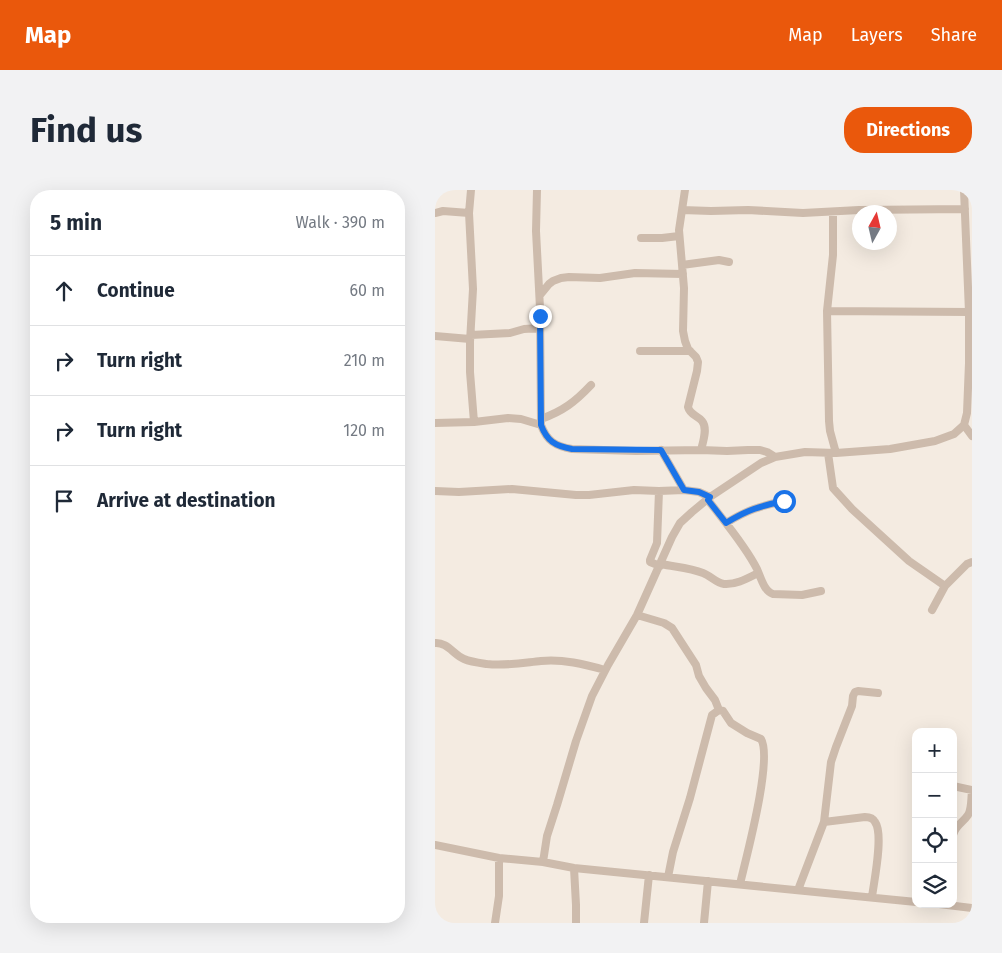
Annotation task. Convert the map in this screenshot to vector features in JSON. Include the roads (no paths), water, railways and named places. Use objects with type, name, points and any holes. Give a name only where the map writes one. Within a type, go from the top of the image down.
[{"type":"street","points":[[471,190],[469,213],[473,289],[470,372],[474,422]]},
{"type":"street","points":[[537,190],[536,231],[540,295],[541,422],[545,435],[550,441],[563,448],[572,449],[636,451],[760,450],[775,457]]},
{"type":"street","points":[[685,190],[679,236],[685,303],[683,331],[685,341],[690,351],[696,357],[697,362],[697,371],[688,407],[689,411],[702,421],[704,426],[701,450]]},
{"type":"street","points":[[543,862],[547,836],[592,696],[637,615],[680,523],[709,498],[761,463],[775,457],[805,452],[832,453],[890,450],[935,441],[954,434],[964,425],[970,413],[969,312],[964,190]]},
{"type":"street","points":[[681,210],[748,210],[803,213],[859,210],[965,209]]},
{"type":"street","points":[[435,213],[443,211],[469,213]]},
{"type":"street","points":[[833,212],[833,255],[827,310],[829,421],[833,488],[852,509],[909,562],[945,586]]},
{"type":"street","points":[[641,238],[670,238],[679,236]]},
{"type":"street","points":[[682,265],[719,260],[729,262]]},
{"type":"street","points":[[540,295],[549,284],[561,278],[600,278],[635,273],[683,274]]},
{"type":"street","points":[[827,310],[969,312]]},
{"type":"street","points":[[435,336],[471,337],[540,328]]},
{"type":"street","points":[[640,351],[690,351]]},
{"type":"street","points":[[435,423],[474,422],[508,418],[541,422],[569,406],[591,386]]},
{"type":"street","points":[[964,425],[972,436]]},
{"type":"street","points":[[661,450],[684,490]]},
{"type":"street","points":[[435,491],[459,492],[512,489],[576,495],[634,490],[684,490],[699,492],[709,498],[739,541],[766,590],[773,594],[802,594],[821,591]]},
{"type":"street","points":[[659,491],[657,543],[650,562],[691,569],[706,574],[722,584],[740,581],[758,573]]},
{"type":"street","points":[[726,523],[748,510],[784,501]]},
{"type":"street","points":[[932,610],[945,586],[967,564],[972,562]]},
{"type":"street","points":[[637,615],[664,623],[672,628],[696,664],[699,676],[715,700],[719,710],[723,711],[731,723],[761,739],[763,742],[763,771],[758,803],[740,884]]},
{"type":"street","points":[[435,643],[444,644],[463,659],[487,664],[514,665],[541,661],[571,661],[605,670]]},
{"type":"street","points":[[798,890],[824,822],[831,762],[852,706],[853,696],[857,691],[879,693]]},
{"type":"street","points":[[667,878],[712,714],[719,710]]},
{"type":"street","points":[[957,787],[972,790],[970,811],[957,826]]},
{"type":"street","points":[[824,822],[865,817],[875,821],[879,839],[872,897]]},
{"type":"street","points":[[435,845],[499,858],[543,862],[574,868],[912,902]]},
{"type":"street","points":[[495,923],[499,896],[499,858]]},
{"type":"street","points":[[574,868],[575,923]]},
{"type":"street","points":[[644,923],[649,875]]},
{"type":"street","points":[[705,923],[708,881]]},
{"type":"street","points":[[957,906],[972,908]]}]
